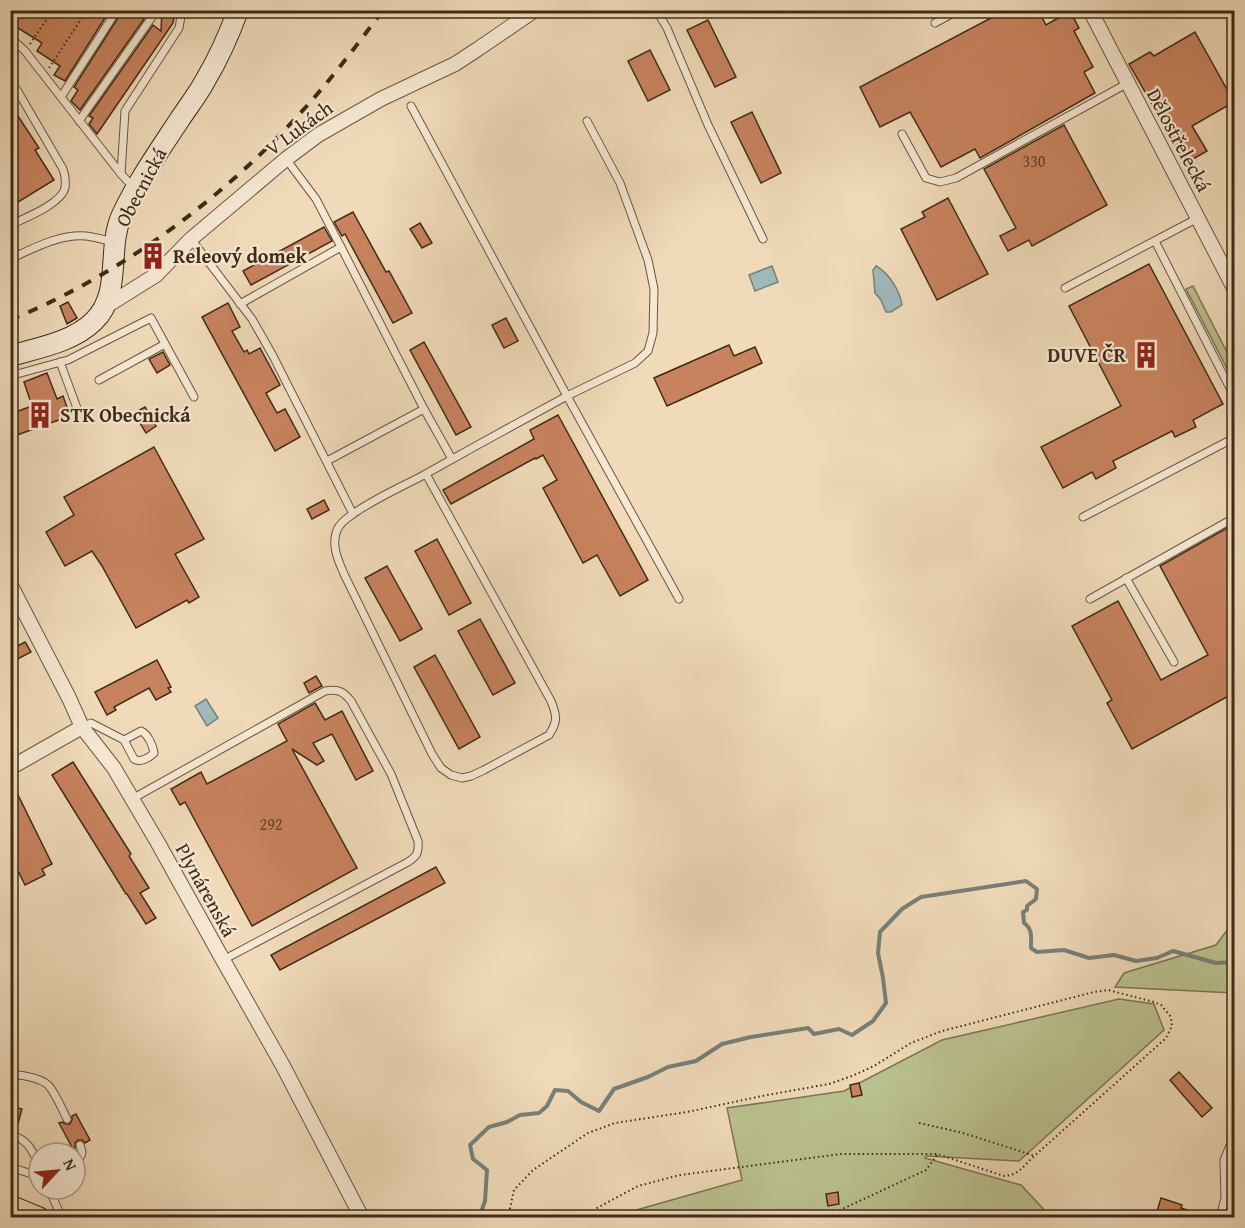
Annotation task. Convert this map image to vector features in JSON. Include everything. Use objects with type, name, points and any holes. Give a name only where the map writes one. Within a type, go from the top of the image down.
[{"type":"main road","points":[[10,1206],[39,1218]]},
{"type":"street","name":"Obecnická","points":[[10,356],[59,342],[81,332],[95,321],[105,307],[110,290],[117,226],[151,162],[205,83],[226,42],[237,10]]},
{"type":"street","name":"Dělostřelecká","points":[[1090,10],[1234,288]]},
{"type":"street","name":"V Lukách","points":[[105,307],[156,275],[191,239],[318,135],[381,99],[454,64],[526,13]]},
{"type":"street","name":"Plynárenská","points":[[10,584],[82,727],[114,768],[158,843],[283,1066],[362,1218]]},
{"type":"street","points":[[10,768],[82,727]]},
{"type":"lane","points":[[61,97],[117,10]]},
{"type":"lane","points":[[79,121],[152,17],[153,10]]},
{"type":"lane","points":[[121,174],[125,111],[179,28],[182,10]]},
{"type":"lane","points":[[656,10],[667,28],[708,125],[763,239]]},
{"type":"lane","points":[[935,23],[959,10]]},
{"type":"lane","points":[[10,37],[25,51],[135,189]]},
{"type":"lane","points":[[10,81],[63,169],[66,178],[62,195],[10,225]]},
{"type":"lane","points":[[902,134],[926,178],[940,182],[956,177],[1128,83]]},
{"type":"lane","points":[[411,106],[679,599]]},
{"type":"lane","points":[[426,474],[551,701],[556,719],[555,726],[549,735],[471,776],[462,778],[451,775],[441,768],[432,754],[344,574],[335,547],[338,530],[342,522],[353,514],[567,396],[635,363],[648,351],[653,333],[654,289],[648,260],[620,183],[587,121]]},
{"type":"lane","points":[[286,159],[316,199],[452,459]]},
{"type":"lane","points":[[1065,288],[1198,218]]},
{"type":"lane","points":[[10,259],[62,238],[85,236],[114,242]]},
{"type":"lane","points":[[191,239],[252,320],[273,356],[353,514]]},
{"type":"lane","points":[[1155,241],[1234,396]]},
{"type":"lane","points":[[240,304],[341,247]]},
{"type":"lane","points":[[10,376],[68,360],[151,318],[194,397]]},
{"type":"lane","points":[[99,380],[165,344]]},
{"type":"lane","points":[[60,362],[77,408]]},
{"type":"lane","points":[[327,461],[424,409]]},
{"type":"lane","points":[[1083,517],[1234,438]]},
{"type":"lane","points":[[1090,599],[1234,518]]},
{"type":"lane","points":[[1126,578],[1173,663]]},
{"type":"lane","points":[[132,799],[325,691],[336,690],[345,694],[351,701],[390,774],[418,842],[419,850],[416,856],[408,862],[223,960]]},
{"type":"lane","points":[[82,727],[91,723],[124,740],[137,761],[154,753],[145,733],[141,732],[124,740]]},
{"type":"lane","points":[[10,1074],[44,1082],[49,1086],[67,1119]]},
{"type":"lane","points":[[10,1134],[27,1144]]},
{"type":"lane","points":[[1220,1218],[1226,1198],[1224,1160],[1234,1136]]},
{"type":"lane","points":[[10,1167],[27,1172]]},
{"type":"lane","points":[[54,1201],[62,1218]]},
{"type":"path","points":[[25,51],[53,10]]},
{"type":"path","points":[[45,76],[87,10]]},
{"type":"path","points":[[509,1218],[514,1190],[533,1170],[588,1133],[615,1123],[687,1112],[829,1084],[874,1066],[911,1043],[942,1031],[1094,992],[1108,990],[1154,1002],[1161,1005],[1171,1017],[1172,1026],[1166,1038],[1018,1172],[1011,1175],[1004,1176],[937,1154],[841,1154],[680,1176],[638,1186],[597,1208],[589,1218]]},
{"type":"path","points":[[920,1123],[963,1133],[1035,1156]]},
{"type":"path","points":[[823,1218],[926,1170],[937,1154]]},
{"type":"green space","points":[[1193,286],[1234,366],[1234,382],[1186,289]]},
{"type":"green space","points":[[1234,921],[1234,993],[1115,987],[1124,973],[1216,945]]},
{"type":"green space","points":[[1119,999],[1154,1004],[1164,1030],[1019,1161],[926,1156],[925,1158],[1021,1185],[1051,1217],[622,1218],[626,1213],[742,1180],[727,1108],[844,1091],[942,1040]]},
{"type":"water","points":[[772,266],[778,282],[755,291],[749,275]]},
{"type":"water","points":[[876,266],[889,278],[901,300],[902,305],[891,312],[886,312],[875,293],[873,270]]},
{"type":"water","points":[[206,699],[218,718],[207,726],[195,706]]},
{"type":"building","points":[[14,10],[110,10],[65,81],[54,75],[60,66],[37,51],[42,43],[10,23],[10,16]]},
{"type":"building","points":[[123,10],[143,10],[140,16],[144,19],[80,110],[71,101],[78,90],[74,87]]},
{"type":"building","points":[[162,10],[175,10],[173,23],[97,134],[89,124],[93,118],[89,116],[153,25],[161,31]]},
{"type":"building","points":[[1006,10],[1038,10],[1046,25],[1065,14],[1066,18],[1072,15],[1079,28],[1074,31],[1093,67],[1084,72],[1095,93],[980,158],[975,149],[941,167],[910,112],[880,127],[860,87]]},
{"type":"building","points":[[708,20],[736,77],[715,87],[687,30]]},
{"type":"building","points":[[1195,32],[1234,102],[1192,126],[1207,151],[1186,163],[1129,64],[1150,52],[1154,56]]},
{"type":"building","points":[[650,50],[670,90],[648,101],[628,61]]},
{"type":"building","points":[[10,104],[39,148],[35,150],[54,180],[10,207]]},
{"type":"building","points":[[752,112],[781,173],[761,183],[731,122]]},
{"type":"building","points":[[1064,125],[1107,205],[1032,246],[1029,240],[1008,251],[1000,236],[1016,228],[984,169]]},
{"type":"building","points":[[948,198],[988,274],[937,300],[901,229],[925,217],[922,212]]},
{"type":"building","points":[[353,212],[412,313],[393,323],[345,234],[342,236],[334,222]]},
{"type":"building","points":[[420,223],[432,243],[422,248],[410,229]]},
{"type":"building","points":[[324,227],[332,241],[251,285],[243,271]]},
{"type":"building","name":"DUVE ČR","points":[[1149,264],[1223,404],[1193,420],[1196,427],[1175,437],[1172,431],[1113,461],[1116,468],[1096,479],[1092,472],[1063,488],[1041,447],[1121,406],[1069,306]]},
{"type":"building","points":[[68,302],[77,318],[67,324],[60,306]]},
{"type":"building","points":[[228,303],[240,327],[232,331],[244,352],[247,350],[249,354],[260,348],[280,385],[266,393],[277,413],[285,409],[300,437],[275,451],[202,317]]},
{"type":"building","points":[[506,318],[518,341],[504,348],[492,325]]},
{"type":"building","points":[[424,342],[471,427],[456,435],[410,350]]},
{"type":"building","points":[[729,345],[734,356],[755,347],[762,363],[667,406],[654,378]]},
{"type":"building","points":[[163,352],[170,365],[157,373],[149,359]]},
{"type":"building","name":"STK Obecnická","points":[[47,373],[57,399],[63,396],[70,416],[17,435],[14,424],[10,426],[10,414],[32,406],[24,382]]},
{"type":"building","points":[[145,407],[156,426],[146,433],[134,413]]},
{"type":"building","points":[[558,415],[648,580],[620,596],[597,555],[583,563],[543,488],[557,480],[543,455],[451,504],[443,490],[534,439],[530,430]]},
{"type":"building","points":[[154,447],[204,539],[175,554],[199,597],[189,603],[187,600],[136,628],[92,551],[65,566],[46,532],[74,515],[64,497]]},
{"type":"building","points":[[324,500],[329,510],[312,519],[307,509]]},
{"type":"building","points":[[1234,524],[1234,693],[1132,749],[1107,703],[1112,700],[1072,626],[1118,601],[1161,680],[1208,655],[1160,566]]},
{"type":"building","points":[[437,539],[471,603],[449,615],[415,551]]},
{"type":"building","points":[[387,566],[422,629],[400,641],[365,578]]},
{"type":"building","points":[[480,619],[515,683],[493,695],[458,631]]},
{"type":"building","points":[[25,642],[31,652],[10,663],[10,650]]},
{"type":"building","points":[[435,655],[480,737],[459,749],[414,667]]},
{"type":"building","points":[[157,660],[171,687],[168,688],[171,692],[156,700],[149,688],[114,707],[116,710],[107,715],[95,692]]},
{"type":"building","points":[[316,676],[322,686],[309,693],[304,683]]},
{"type":"building","points":[[315,703],[325,720],[342,711],[373,771],[356,780],[332,734],[313,743],[324,761],[317,765],[292,749],[357,868],[252,926],[185,802],[180,805],[171,789],[201,772],[207,784],[287,741],[278,724]]},
{"type":"building","points":[[73,762],[131,854],[129,856],[149,888],[140,893],[156,918],[146,924],[52,775]]},
{"type":"building","points":[[17,793],[52,864],[42,869],[45,875],[25,885],[19,873],[16,874],[14,870],[10,872],[10,797]]},
{"type":"building","points":[[436,867],[445,883],[280,970],[271,955]]},
{"type":"building","points":[[1179,1072],[1212,1108],[1202,1117],[1170,1080]]},
{"type":"building","points":[[859,1083],[862,1095],[852,1097],[850,1085]]},
{"type":"building","points":[[10,1106],[22,1109],[16,1131],[10,1129]]},
{"type":"building","points":[[76,1114],[90,1140],[69,1141],[59,1123],[70,1124],[72,1116]]},
{"type":"building","points":[[838,1192],[839,1204],[828,1206],[826,1194]]},
{"type":"building","points":[[1161,1198],[1203,1215],[1203,1218],[1155,1218]]},
{"type":"waterway","points":[[479,1218],[485,1201],[487,1170],[473,1159],[470,1145],[489,1127],[507,1122],[520,1115],[539,1113],[547,1106],[555,1090],[568,1091],[581,1102],[599,1111],[614,1089],[668,1067],[696,1061],[722,1044],[808,1028],[814,1034],[839,1029],[852,1035],[873,1021],[886,1003],[878,953],[880,932],[902,909],[921,897],[1026,881],[1037,889],[1036,899],[1023,912],[1024,923],[1031,934],[1031,948],[1037,952],[1064,950],[1089,958],[1114,955],[1136,961],[1157,958],[1173,951],[1216,963],[1234,962]]},
{"type":"waterway","points":[[204,1218],[223,1212],[232,1213],[240,1218]]},
{"type":"railway","points":[[10,320],[88,282],[126,260],[163,235],[232,180],[294,120],[383,10]]},
{"type":"place","name":"Releový domek","points":[[153,256]]},
{"type":"place","name":"DUVE ČR","points":[[1146,355]]},
{"type":"place","name":"STK Obecnická","points":[[40,415]]}]
